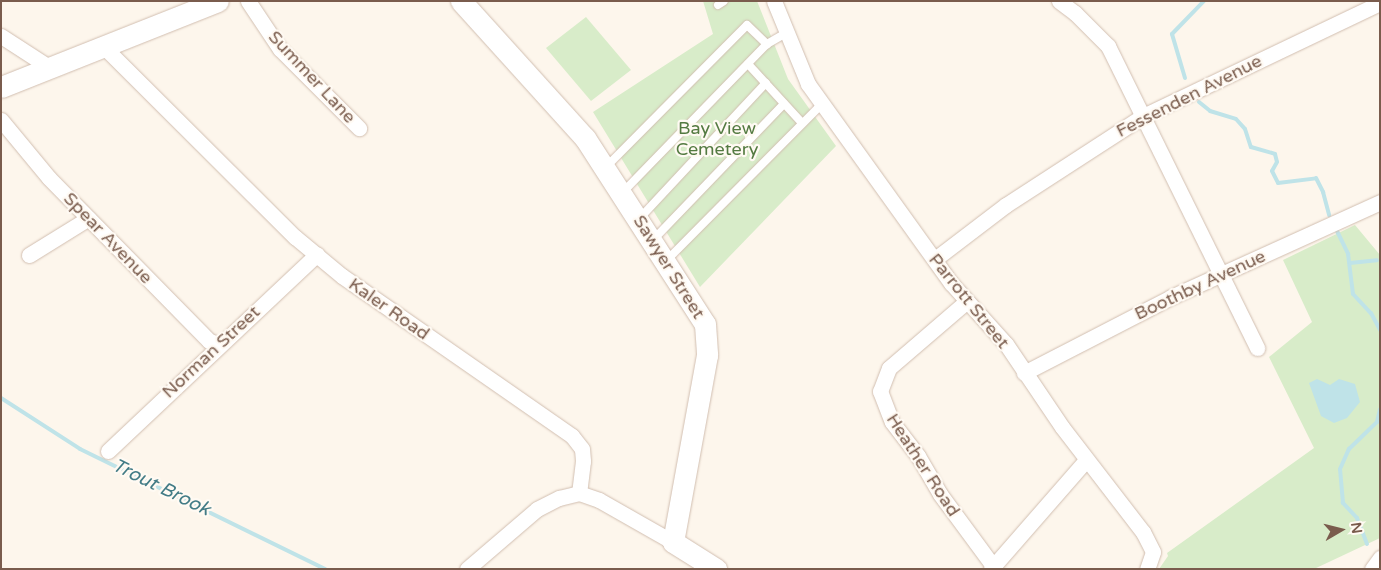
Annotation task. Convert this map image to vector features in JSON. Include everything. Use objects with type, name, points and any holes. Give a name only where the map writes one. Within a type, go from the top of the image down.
[{"type":"street","points":[[1,87],[218,1]]},
{"type":"street","name":"Summer Lane","points":[[248,1],[280,49],[359,128]]},
{"type":"street","name":"Sawyer Street","points":[[460,1],[557,104],[606,167],[701,315],[708,345],[673,542]]},
{"type":"street","name":"Parrott Street","points":[[774,1],[798,66],[822,104],[967,301],[1006,344],[1024,373],[1086,460],[1143,532],[1153,552],[1147,569]]},
{"type":"street","points":[[1059,1],[1075,12],[1108,46],[1257,348]]},
{"type":"street","name":"Fessenden Avenue","points":[[935,259],[1006,205],[1143,116],[1380,3]]},
{"type":"street","points":[[1,36],[49,67]]},
{"type":"street","name":"Kaler Road","points":[[103,46],[342,276],[572,436],[582,449],[583,461],[579,493]]},
{"type":"street","name":"Spear Avenue","points":[[3,122],[48,178],[209,341],[219,344]]},
{"type":"street","name":"Boothby Avenue","points":[[1024,373],[1107,328],[1380,202]]},
{"type":"street","points":[[29,255],[89,218]]},
{"type":"street","name":"Norman Street","points":[[108,451],[219,344],[317,254]]},
{"type":"street","name":"Heather Road","points":[[967,301],[889,368],[880,391],[892,422],[918,456],[940,494],[992,567]]},
{"type":"street","points":[[992,567],[1086,460]]},
{"type":"street","points":[[467,569],[537,510],[559,498],[579,493],[599,500],[716,569]]},
{"type":"street","points":[[1372,569],[1380,558]]},
{"type":"lane","points":[[606,167],[747,25],[767,44]]},
{"type":"lane","points":[[623,192],[767,44],[786,33]]},
{"type":"lane","points":[[748,64],[802,124]]},
{"type":"lane","points":[[639,219],[766,83]]},
{"type":"lane","points":[[653,240],[784,104]]},
{"type":"lane","points":[[666,260],[822,104]]},
{"type":"green space","name":"Bay View Cemetery","points":[[703,1],[757,1],[788,79],[836,146],[700,287],[593,112],[713,34]]},
{"type":"green space","points":[[586,17],[631,70],[591,101],[546,48]]},
{"type":"green space","points":[[1355,225],[1380,255],[1380,538],[1314,569],[1159,569],[1168,556],[1167,553],[1314,448],[1269,357],[1312,322],[1283,260]]},
{"type":"water","points":[[1317,379],[1330,385],[1339,379],[1355,384],[1360,402],[1347,418],[1334,423],[1321,416],[1309,383]]},
{"type":"waterway","name":"Trout Brook","points":[[1185,78],[1172,34],[1204,1]]},
{"type":"waterway","name":"Trout Brook","points":[[1199,102],[1210,111],[1236,119],[1245,129],[1251,147],[1275,154],[1277,162],[1272,171],[1278,183],[1316,178],[1323,192],[1329,215]]},
{"type":"waterway","name":"Trout Brook","points":[[1336,229],[1348,254],[1353,294],[1371,313],[1380,330]]},
{"type":"waterway","points":[[1350,263],[1377,260]]},
{"type":"waterway","name":"Trout Brook","points":[[1,398],[80,449],[325,569]]},
{"type":"waterway","name":"Trout Brook","points":[[1367,544],[1357,518],[1343,503],[1340,469],[1349,449],[1377,422],[1380,409]]}]
